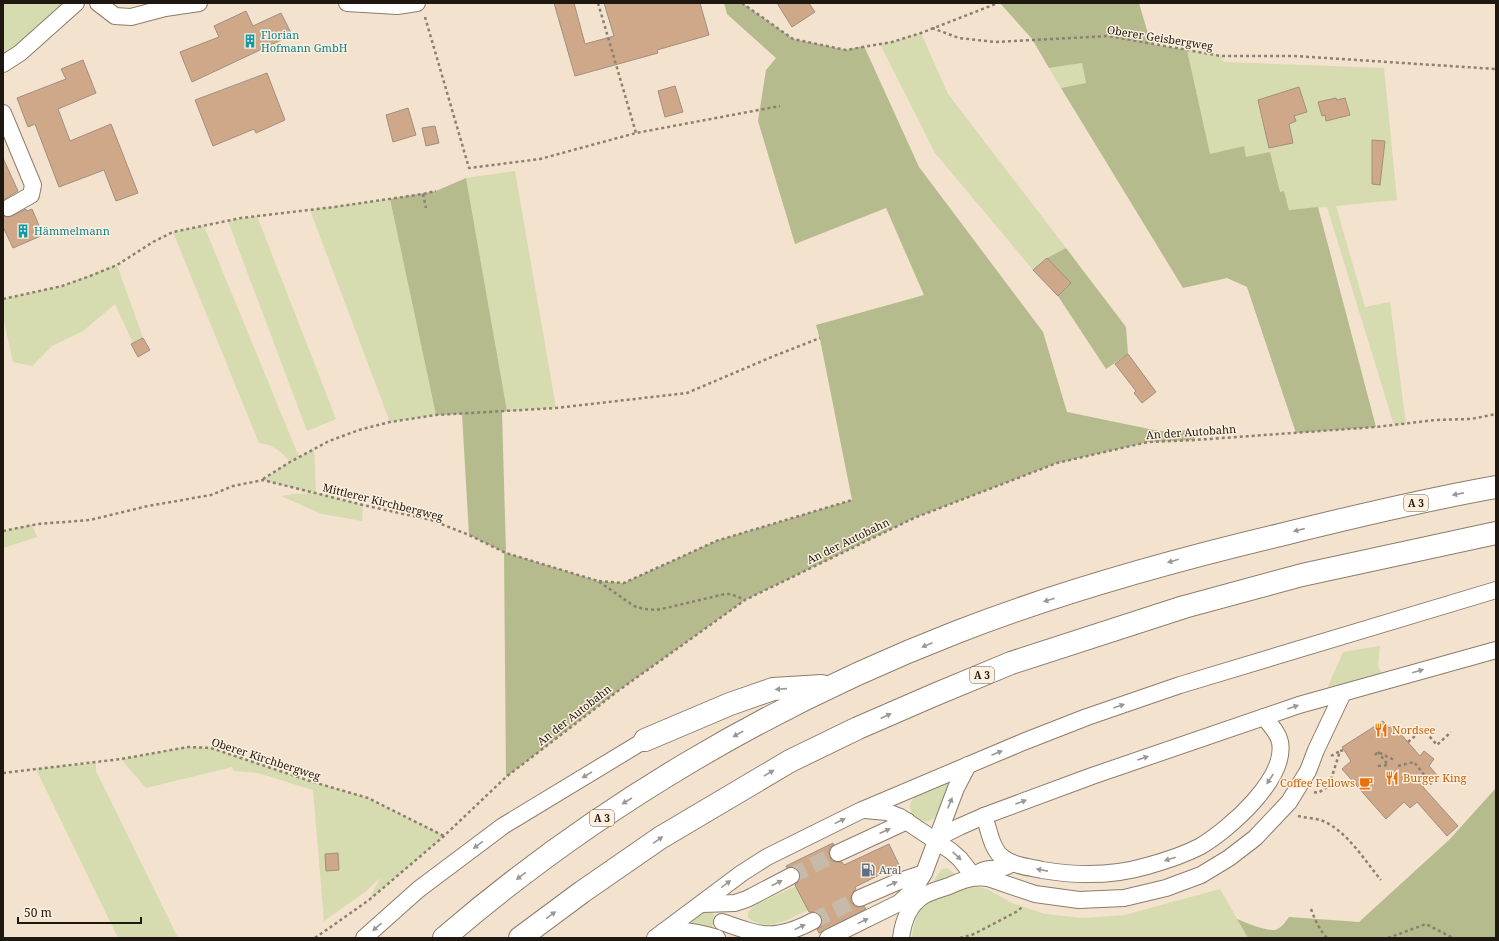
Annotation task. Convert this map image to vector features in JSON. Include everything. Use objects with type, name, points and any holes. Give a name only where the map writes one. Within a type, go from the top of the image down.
[{"type":"highway","name":"A 3","points":[[444,938],[478,909],[548,856],[617,808],[692,760],[772,715],[834,685],[956,632],[1106,581],[1183,558],[1337,521],[1496,486]]},
{"type":"highway","name":"A 3","points":[[520,938],[582,892],[660,838],[790,761],[858,728],[1011,663],[1184,607],[1302,575],[1496,533]]},
{"type":"highway","points":[[645,740],[730,704],[773,689],[834,685]]},
{"type":"street","points":[[3,64],[20,53],[74,3]]},
{"type":"street","points":[[98,3],[115,16],[131,17],[165,8],[199,3]]},
{"type":"street","points":[[347,3],[420,7]]},
{"type":"street","points":[[3,113],[33,185],[32,195],[8,208]]},
{"type":"street","points":[[658,935],[754,864],[862,810],[968,765],[1088,717],[1180,685],[1496,590]]},
{"type":"street","points":[[935,840],[984,816],[1092,776],[1299,705],[1496,650]]},
{"type":"street","points":[[828,938],[915,903],[924,895],[974,877],[988,878],[1036,894],[1079,900],[1104,900],[1124,898],[1166,888],[1201,875],[1229,858],[1255,838],[1289,802],[1308,771],[1316,750],[1343,693]]},
{"type":"street","points":[[984,816],[997,851],[1002,857],[1012,863],[1062,873],[1105,874],[1146,867],[1180,856],[1200,846],[1235,821],[1252,802],[1277,768],[1280,755],[1280,743],[1275,730],[1264,717]]},
{"type":"street","points":[[364,938],[419,889],[503,826],[645,740]]},
{"type":"street","points":[[901,938],[905,907],[924,873],[935,840],[956,788],[968,765]]},
{"type":"street","points":[[862,810],[894,814],[935,840],[960,859],[974,877]]},
{"type":"street","points":[[838,853],[907,822]]},
{"type":"street","points":[[974,877],[979,872],[986,869],[1001,869],[1012,863]]},
{"type":"street","points":[[860,898],[924,873]]},
{"type":"street","points":[[701,904],[731,903],[747,899],[791,876]]},
{"type":"street","points":[[658,935],[674,930],[688,930],[712,937],[722,922],[747,899]]},
{"type":"street","points":[[722,922],[756,933],[775,935],[790,932],[813,921]]},
{"type":"path","points":[[598,3],[636,133]]},
{"type":"path","points":[[742,3],[793,39],[846,50],[892,42],[998,3]]},
{"type":"path","points":[[420,7],[469,168],[540,159],[636,133],[780,106]]},
{"type":"path","name":"Oberer Geisbergweg","points":[[932,28],[960,38],[995,42],[1110,36],[1221,56],[1295,56],[1496,69]]},
{"type":"path","points":[[3,299],[62,286],[90,276],[117,265],[153,242],[173,232],[241,218],[334,207],[436,191]]},
{"type":"path","points":[[423,194],[426,208]]},
{"type":"path","points":[[263,480],[290,462],[329,441],[359,430],[436,415],[556,408],[687,393],[820,338]]},
{"type":"path","name":"An der Autobahn","points":[[315,938],[369,900],[444,836],[506,777],[618,691],[745,600],[914,518],[1057,463],[1148,442],[1376,427],[1435,420],[1471,419],[1496,414]]},
{"type":"path","name":"Mittlerer Kirchbergweg","points":[[3,531],[38,524],[90,520],[148,506],[211,495],[233,486],[263,480],[431,520],[469,535],[506,553],[598,581],[634,606],[644,609],[656,610],[725,594],[745,600]]},
{"type":"path","points":[[598,581],[624,583],[716,542],[852,500]]},
{"type":"path","points":[[1408,742],[1423,729],[1437,744],[1451,732]]},
{"type":"path","name":"Oberer Kirchbergweg","points":[[3,773],[121,759],[188,747],[211,748],[312,782],[368,798],[444,836]]},
{"type":"path","points":[[1295,791],[1318,793],[1329,786],[1340,751],[1344,750]]},
{"type":"path","points":[[1375,755],[1378,752]]},
{"type":"path","points":[[1378,752],[1394,760]]},
{"type":"path","points":[[1378,752],[1388,765],[1378,766]]},
{"type":"path","points":[[1398,766],[1414,762],[1434,786]]},
{"type":"path","points":[[1280,813],[1321,820],[1332,826],[1343,834],[1381,880]]},
{"type":"path","points":[[960,938],[974,934],[1018,911],[1036,894]]},
{"type":"path","points":[[1312,908],[1314,919],[1320,930],[1327,938]]},
{"type":"path","points":[[1388,938],[1426,924],[1454,938]]},
{"type":"green space","points":[[3,3],[73,3],[3,64]]},
{"type":"green space","points":[[724,3],[742,3],[793,39],[846,50],[864,46],[919,167],[1043,332],[1067,412],[1159,431],[1191,430],[1195,440],[1148,442],[1057,463],[914,518],[745,600],[618,691],[506,777],[504,552],[469,535],[462,414],[436,415],[390,199],[436,191],[466,178],[507,411],[502,412],[506,553],[598,581],[624,583],[716,541],[852,500],[816,325],[924,295],[886,208],[795,244],[758,121],[766,70],[776,58],[727,14]]},
{"type":"green space","points":[[1000,3],[1139,3],[1151,44],[1187,50],[1210,154],[1244,146],[1246,157],[1270,152],[1280,192],[1284,191],[1289,210],[1318,207],[1376,427],[1296,433],[1247,287],[1227,278],[1183,288],[1061,88],[1086,83],[1082,63],[1049,68],[1032,39]]},
{"type":"green space","points":[[921,33],[948,94],[1066,248],[1047,258],[1033,270],[935,153],[880,44]]},
{"type":"green space","points":[[1187,50],[1221,56],[1224,62],[1384,68],[1397,200],[1336,206],[1365,307],[1390,302],[1406,424],[1394,425],[1327,207],[1289,210],[1284,191],[1280,193],[1246,157],[1243,146],[1210,155]]},
{"type":"green space","points":[[1082,63],[1086,83],[1061,88],[1049,68]]},
{"type":"green space","points":[[515,171],[556,408],[507,411],[466,178]]},
{"type":"green space","points":[[390,199],[436,415],[390,422],[310,210]]},
{"type":"green space","points":[[257,216],[336,419],[307,431],[228,221]]},
{"type":"green space","points":[[204,226],[299,457],[314,449],[316,493],[363,505],[362,521],[322,514],[281,496],[314,493],[263,480],[290,462],[277,449],[269,445],[259,443],[173,232]]},
{"type":"green space","points":[[1066,248],[1126,327],[1128,354],[1106,369],[1058,296],[1070,283],[1047,258]]},
{"type":"green space","points":[[117,265],[143,338],[133,343],[115,304],[83,331],[52,346],[32,366],[13,362],[3,317],[3,299],[62,286]]},
{"type":"green space","points":[[32,525],[37,537],[3,548],[3,531]]},
{"type":"green space","points":[[1380,646],[1378,666],[1382,674],[1327,689],[1343,652]]},
{"type":"green space","points":[[188,747],[211,748],[313,782],[368,798],[444,836],[369,900],[380,878],[365,892],[324,921],[313,790],[258,773],[234,771],[232,767],[146,788],[121,759]]},
{"type":"green space","points":[[96,763],[96,771],[178,938],[118,938],[36,769]]},
{"type":"green space","points":[[943,783],[947,783],[949,785],[938,814],[930,820],[924,821],[914,817],[910,807],[911,802],[915,797]]},
{"type":"green space","points":[[1496,788],[1496,938],[1248,938],[1237,919],[1271,930],[1280,928],[1289,917],[1359,922],[1450,839]]},
{"type":"green space","points":[[947,868],[956,875],[933,883],[940,871]]},
{"type":"green space","points":[[796,886],[808,910],[779,923],[764,924],[748,918],[748,912],[757,904]]},
{"type":"green space","points":[[978,887],[987,889],[1012,903],[1045,914],[1083,918],[1125,915],[1220,889],[1248,938],[912,938],[918,914],[929,902],[953,891]]},
{"type":"green space","points":[[709,910],[714,915],[716,923],[709,929],[691,925],[689,922],[701,911]]},
{"type":"building","points":[[554,3],[574,3],[585,44],[614,36],[604,3],[700,3],[709,35],[657,50],[658,53],[575,76]]},
{"type":"building","points":[[777,3],[809,3],[815,12],[792,27]]},
{"type":"building","name":"Florian Hofmann GmbH","points":[[246,11],[253,26],[281,13],[292,35],[192,82],[180,52],[219,37],[214,26]]},
{"type":"building","points":[[83,60],[96,93],[58,109],[70,141],[111,124],[138,193],[116,201],[104,170],[59,187],[35,124],[28,127],[17,98],[66,79],[61,69]]},
{"type":"building","points":[[267,73],[285,120],[256,133],[254,129],[213,146],[195,100]]},
{"type":"building","points":[[675,86],[683,112],[665,117],[658,91]]},
{"type":"building","points":[[1299,87],[1307,112],[1294,116],[1296,121],[1289,124],[1293,143],[1269,148],[1258,100]]},
{"type":"building","points":[[1336,98],[1337,100],[1345,98],[1350,115],[1326,121],[1325,115],[1322,116],[1318,102]]},
{"type":"building","points":[[408,108],[416,135],[393,142],[386,115]]},
{"type":"building","points":[[435,126],[439,143],[426,146],[422,128]]},
{"type":"building","points":[[1372,140],[1385,141],[1380,185],[1372,184]]},
{"type":"building","points":[[3,158],[18,191],[3,200]]},
{"type":"building","name":"Hämmelmann","points":[[26,209],[27,211],[32,209],[43,235],[13,248],[3,227],[3,216],[12,216]]},
{"type":"building","points":[[1047,258],[1071,283],[1058,296],[1033,270]]},
{"type":"building","points":[[143,338],[150,350],[138,357],[131,344]]},
{"type":"building","points":[[1128,354],[1156,392],[1142,403],[1134,393],[1136,391],[1115,364]]},
{"type":"building","name":"Burger King","points":[[1383,721],[1389,728],[1393,725],[1420,756],[1424,751],[1434,759],[1429,766],[1437,775],[1423,787],[1458,826],[1447,836],[1417,802],[1410,808],[1404,802],[1386,819],[1342,769],[1351,761],[1342,747]]},
{"type":"building","points":[[833,843],[834,845],[830,847],[829,852],[832,861],[842,862],[844,865],[889,844],[899,865],[855,887],[856,889],[851,897],[851,902],[855,906],[864,906],[866,909],[819,933],[817,929],[821,927],[822,922],[819,913],[809,912],[795,885],[799,881],[800,872],[796,868],[787,868],[786,866]]},
{"type":"building","points":[[338,853],[339,870],[326,871],[325,854]]},
{"type":"tunnel","points":[[791,876],[838,853]]},
{"type":"tunnel","points":[[813,921],[860,898]]},
{"type":"place","name":"Florian Hofmann GmbH","points":[[250,41]]},
{"type":"place","name":"Hämmelmann","points":[[23,231]]},
{"type":"place","name":"Nordsee","points":[[1381,730]]},
{"type":"place","name":"Burger King","points":[[1392,778]]},
{"type":"place","name":"Coffee Fellows","points":[[1366,783]]},
{"type":"place","name":"Aral","points":[[868,870]]}]
